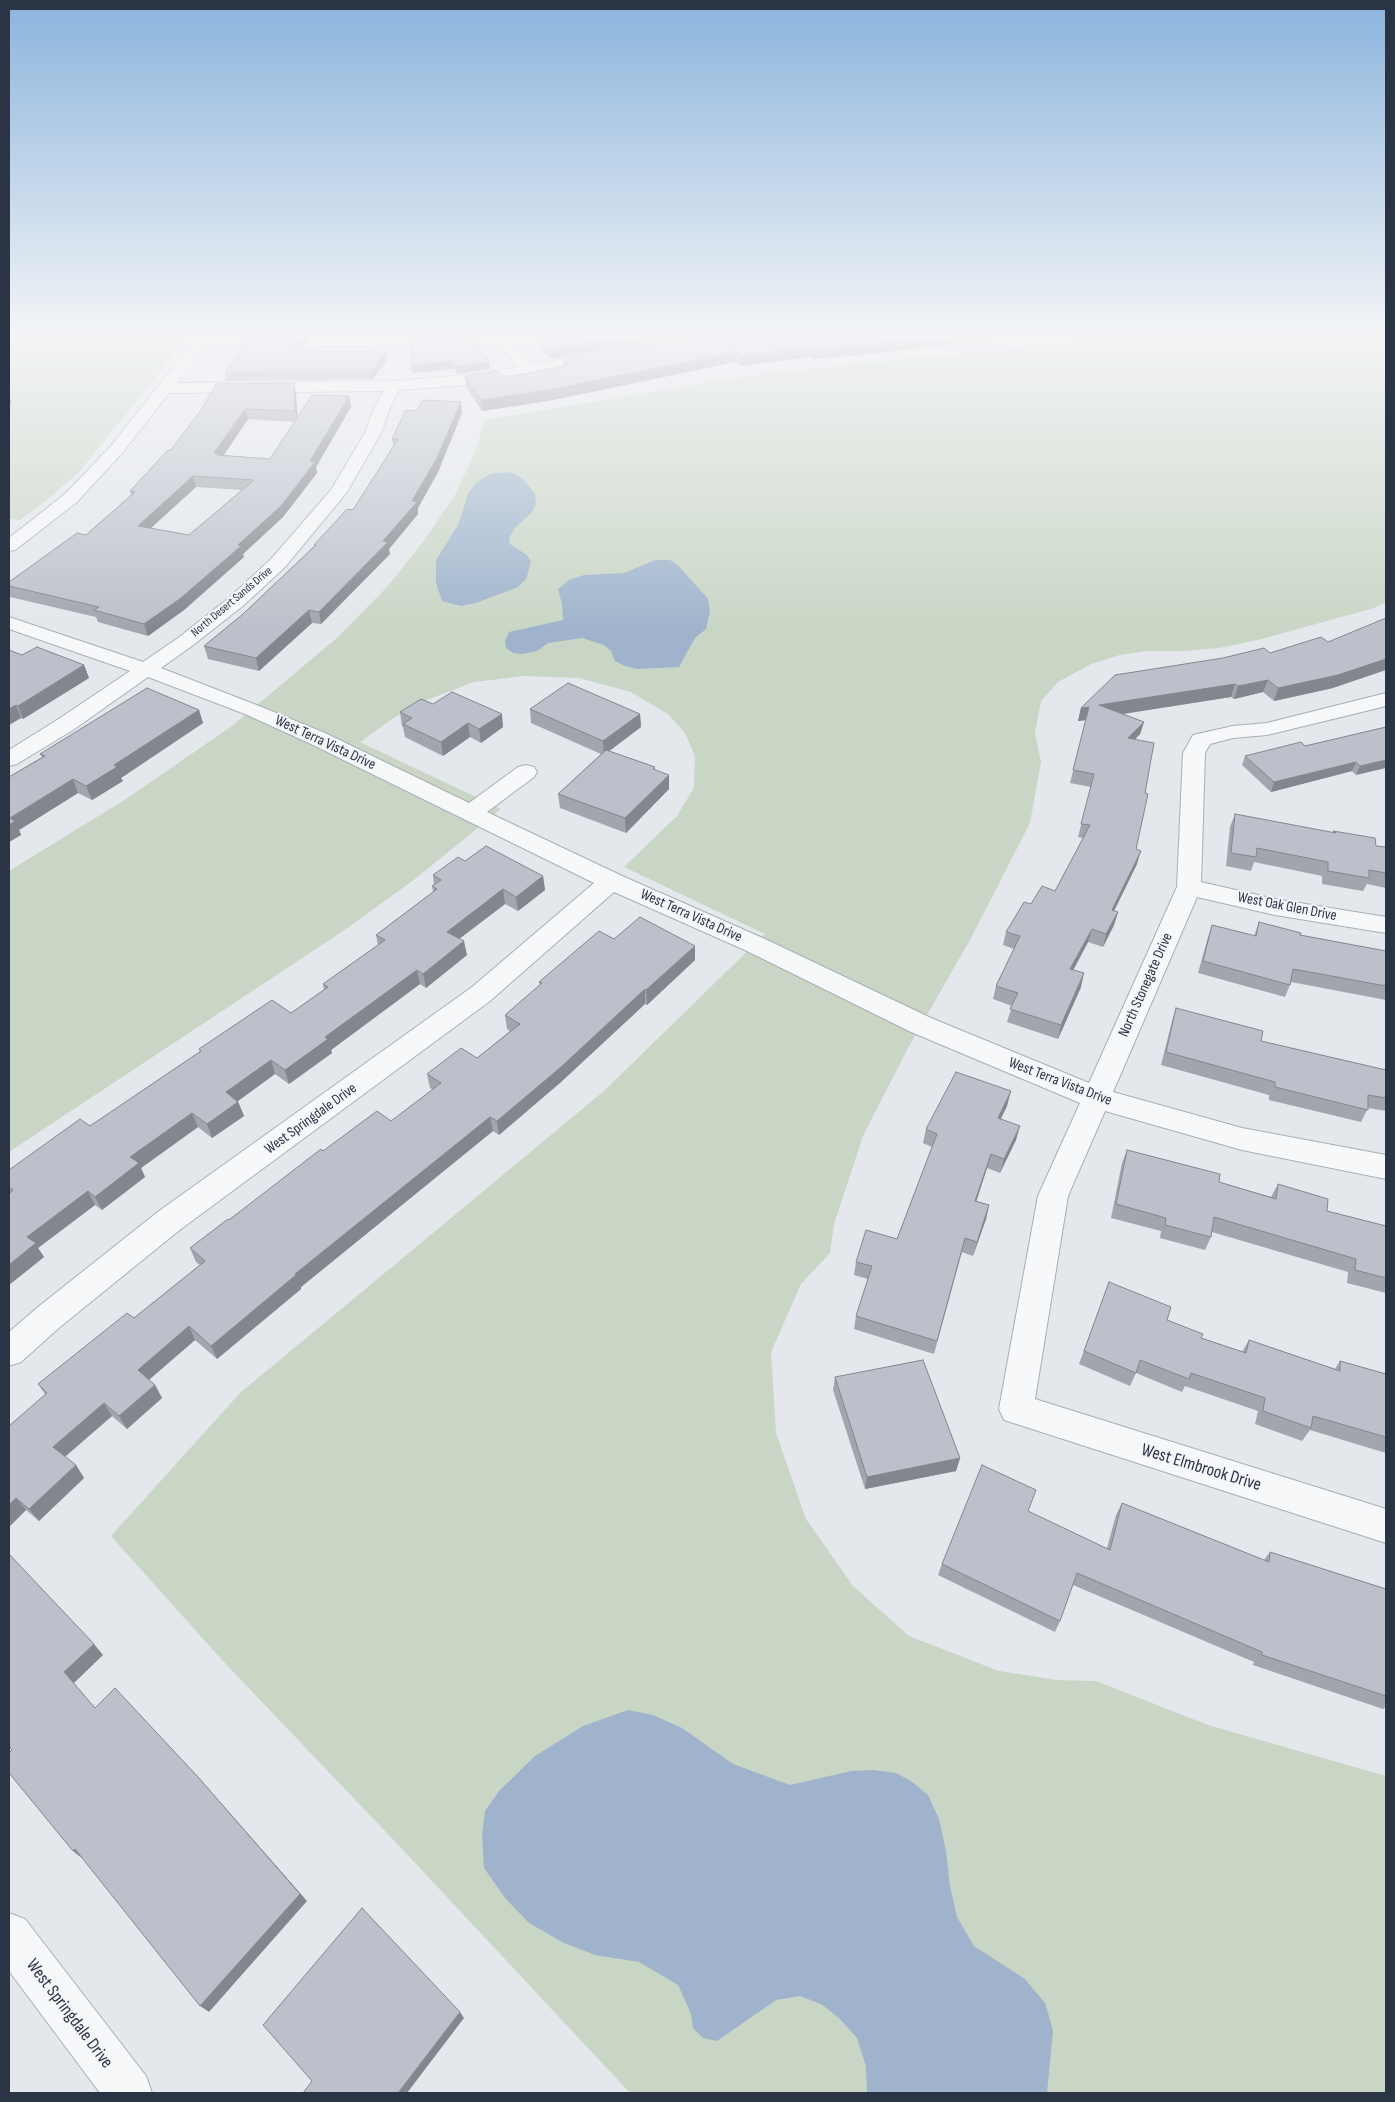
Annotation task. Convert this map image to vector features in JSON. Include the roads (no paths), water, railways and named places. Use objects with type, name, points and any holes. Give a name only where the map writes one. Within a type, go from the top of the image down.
[{"type":"street","points":[[9,546],[71,498],[128,434]]},
{"type":"street","name":"North Desert Sands Drive","points":[[9,759],[65,725],[184,642],[237,601],[278,563],[338,492],[356,458],[373,434]]},
{"type":"street","name":"West Terra Vista Drive","points":[[9,623],[145,669],[252,710],[317,738],[610,881],[756,945],[921,1025],[1096,1098],[1242,1139],[1386,1167]]},
{"type":"street","name":"North Stonegate Drive","points":[[1016,1409],[1053,1196],[1189,887],[1194,753],[1202,740],[1233,732],[1267,729],[1386,699]]},
{"type":"street","points":[[470,813],[526,772]]},
{"type":"street","name":"West Springdale Drive","points":[[9,1352],[49,1316],[170,1220],[482,994],[610,881]]},
{"type":"street","name":"West Oak Glen Drive","points":[[1189,887],[1275,907],[1386,925]]},
{"type":"street","name":"West Elmbrook Drive","points":[[1016,1409],[1386,1526]]},
{"type":"street","name":"West Springdale Drive","points":[[9,1935],[129,2093]]},
{"type":"water","points":[[507,472],[516,474],[523,479],[535,494],[536,504],[533,511],[515,528],[509,538],[510,544],[527,555],[531,562],[526,579],[518,587],[476,603],[461,606],[442,601],[436,583],[436,560],[458,525],[468,494],[476,483],[483,478],[491,474]]},
{"type":"water","points":[[655,560],[670,560],[678,565],[708,599],[710,611],[706,629],[695,638],[679,667],[637,669],[625,666],[615,661],[611,651],[604,645],[582,638],[548,643],[537,651],[522,654],[513,653],[506,648],[505,641],[509,632],[563,620],[562,604],[558,589],[569,580],[584,575],[624,573]]},
{"type":"water","points":[[628,1710],[653,1715],[682,1728],[733,1764],[790,1785],[851,1771],[874,1770],[896,1773],[911,1781],[928,1795],[939,1819],[957,1917],[974,1946],[1025,1979],[1045,2003],[1053,2030],[1047,2093],[867,2093],[866,2066],[857,2038],[839,2018],[821,2004],[800,1996],[776,2000],[717,2041],[703,2038],[693,2028],[691,2014],[678,1985],[639,1962],[595,1955],[564,1943],[529,1923],[505,1898],[484,1868],[482,1835],[485,1811],[499,1791],[535,1756],[583,1726]]}]
